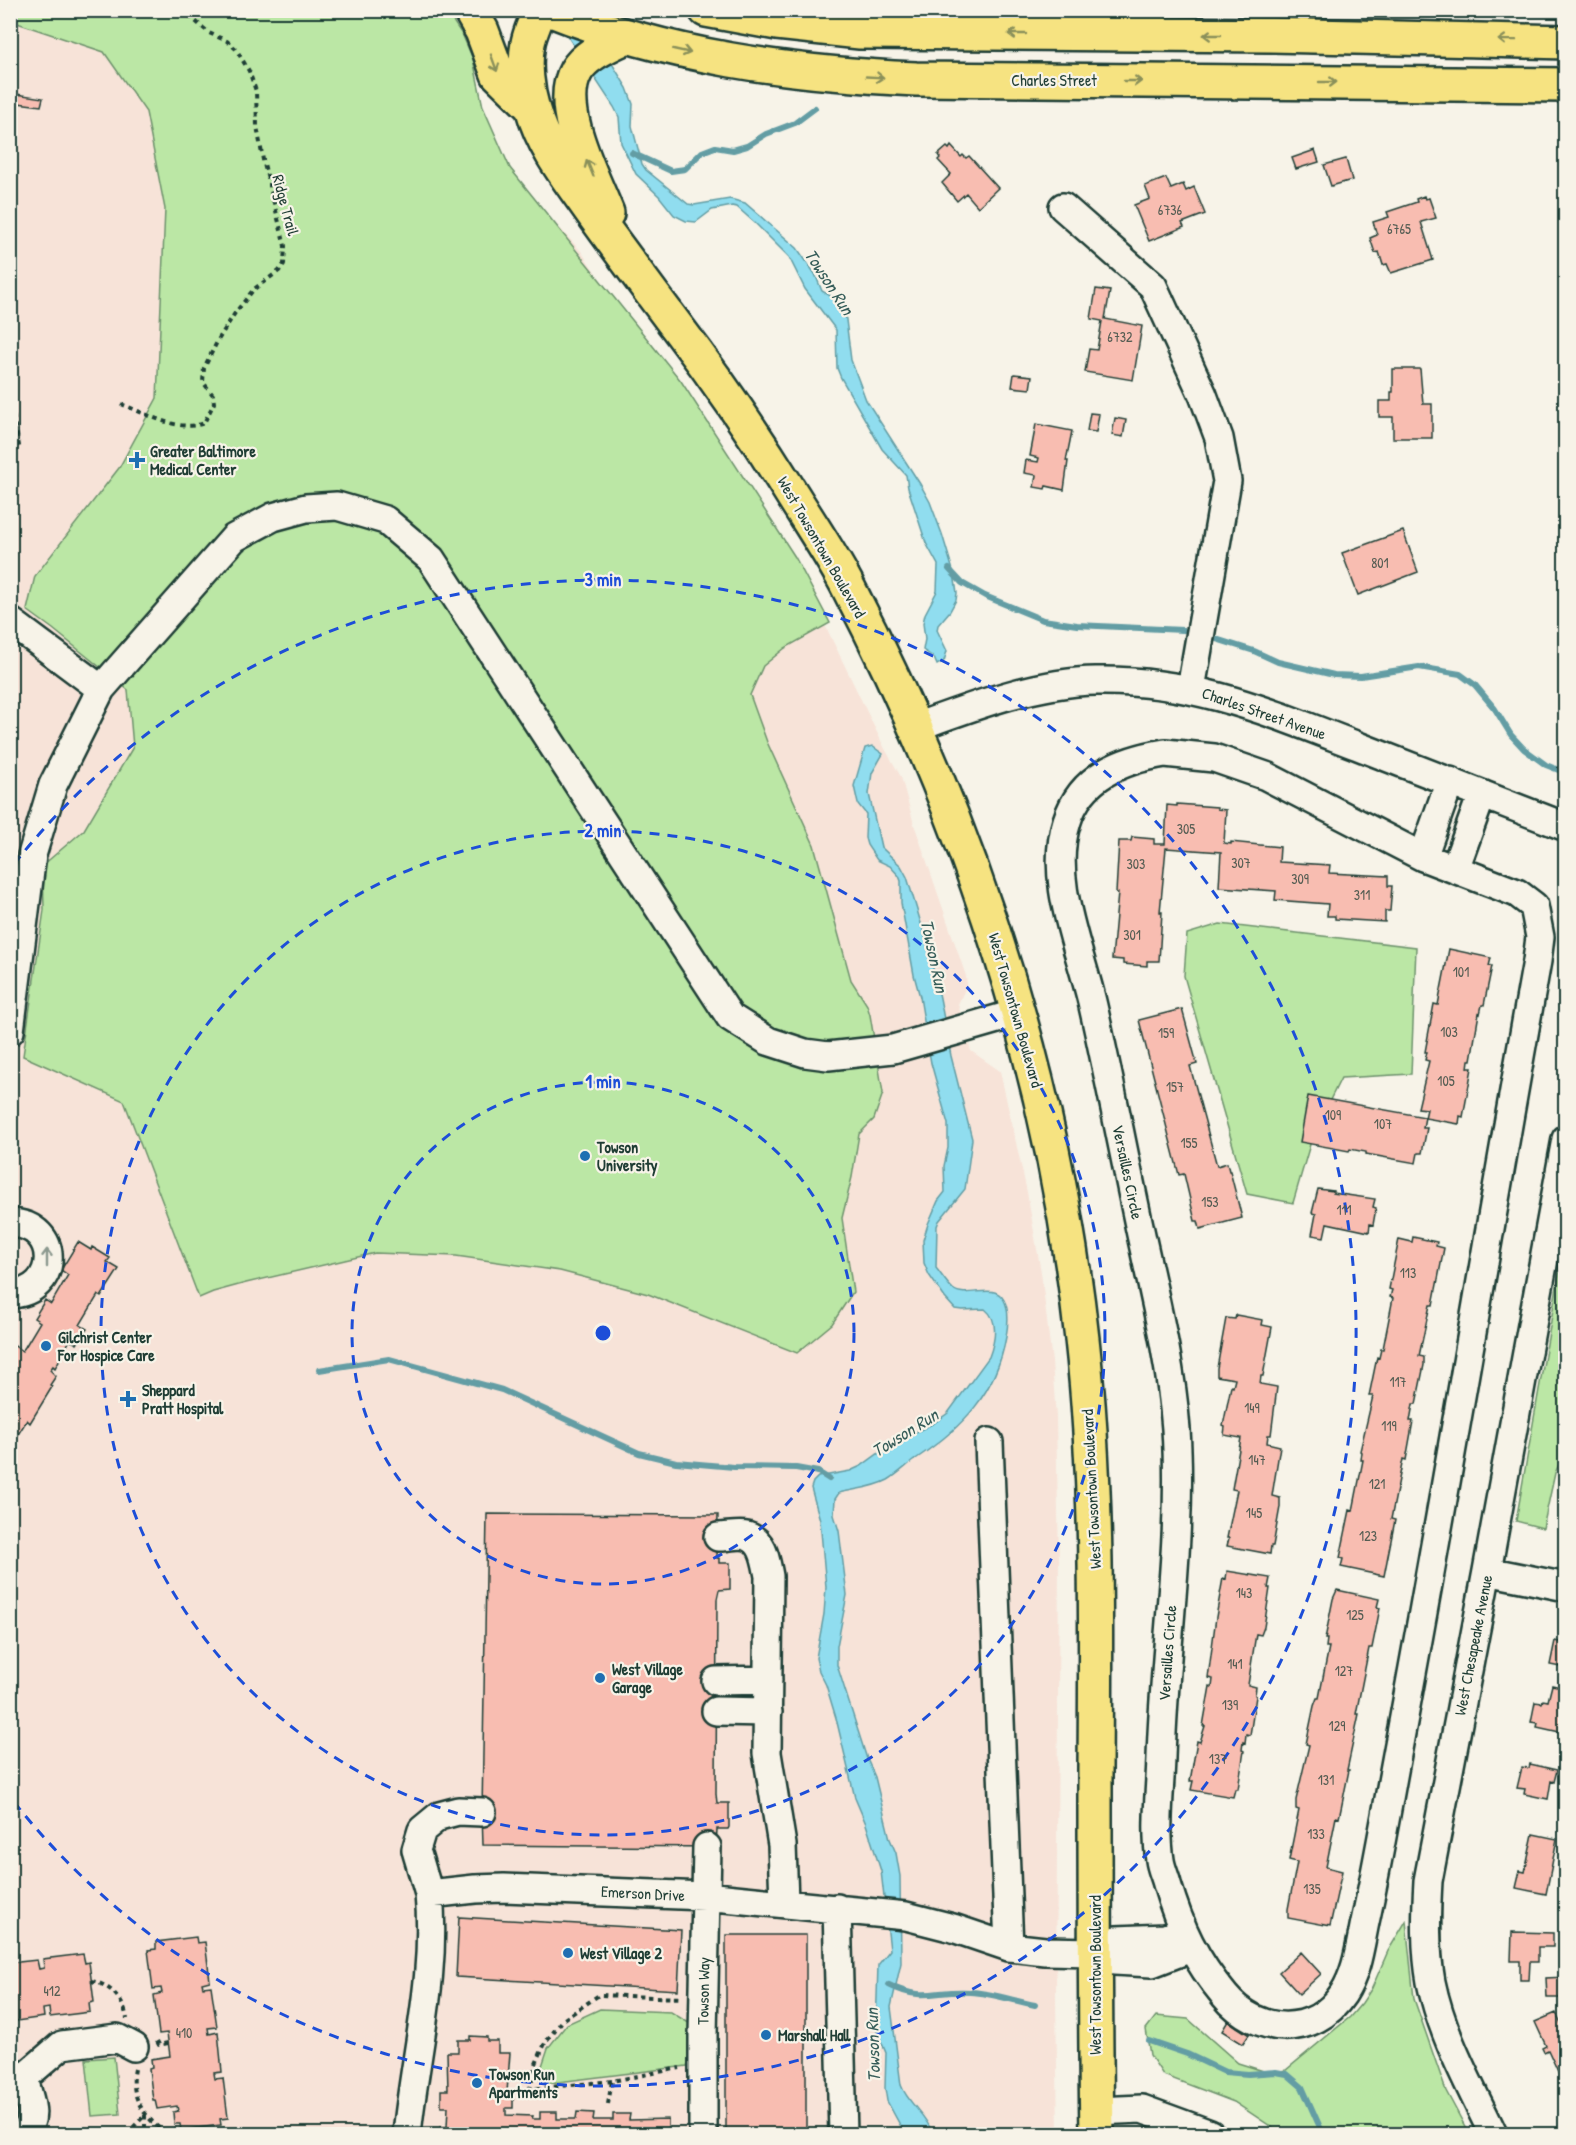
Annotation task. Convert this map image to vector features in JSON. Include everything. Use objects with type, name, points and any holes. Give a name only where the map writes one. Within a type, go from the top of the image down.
[{"type":"main road","points":[[470,10],[482,31],[498,74],[531,106]]},
{"type":"main road","name":"West Towsontown Boulevard","points":[[539,10],[528,42],[526,74],[531,106],[538,126],[557,162],[627,262],[730,398],[843,577],[916,728],[969,858],[1018,1013],[1038,1089],[1061,1201],[1082,1339],[1089,1422],[1096,1602],[1094,1952],[1097,2123]]},
{"type":"main road","name":"Charles Street","points":[[551,10],[625,37],[687,53],[807,71],[893,78],[1566,85]]},
{"type":"main road","points":[[706,10],[787,25],[860,32],[1271,35],[1566,42]]},
{"type":"main road","points":[[625,37],[590,56],[576,70],[571,84],[570,102],[574,128],[627,262]]},
{"type":"street","points":[[1063,207],[1153,286],[1203,395],[1219,438],[1227,481],[1191,688]]},
{"type":"street","points":[[10,1031],[32,855],[53,785],[101,689],[234,538],[273,518],[306,508],[337,506],[385,520],[431,559],[730,1017],[768,1041],[805,1053],[828,1056],[894,1049],[1018,1013]]},
{"type":"street","points":[[10,621],[101,689]]},
{"type":"street","name":"Charles Street Avenue","points":[[916,728],[966,709],[1021,693],[1058,686],[1093,681],[1126,681],[1191,688],[1260,708],[1566,827]]},
{"type":"street","name":"Versailles Circle","points":[[1165,753],[1214,758],[1266,776],[1424,857],[1517,893],[1534,906],[1540,937],[1538,961],[1433,1567],[1353,1978],[1340,1999],[1327,2013],[1298,2026],[1283,2027],[1265,2023],[1234,2006],[1225,1996],[1187,1939],[1177,1919],[1160,1860],[1161,1736],[1178,1482],[1174,1413],[1160,1322],[1092,999],[1066,910],[1061,859],[1066,823],[1078,796],[1095,777],[1140,757],[1165,753]]},
{"type":"street","points":[[1424,857],[1450,781]]},
{"type":"street","points":[[1455,869],[1482,794]]},
{"type":"street","name":"West Chesapeake Avenue","points":[[1496,2134],[1468,2085],[1439,2012],[1431,1982],[1426,1926],[1428,1881],[1566,1139]]},
{"type":"street","points":[[10,1222],[23,1223],[41,1235],[49,1258],[46,1271],[33,1288],[19,1294],[10,1294]]},
{"type":"street","points":[[988,1442],[1009,1947]]},
{"type":"street","points":[[718,1537],[747,1536],[760,1544],[769,1576],[767,1753],[782,1845],[784,1902]]},
{"type":"street","points":[[1487,1571],[1566,1587]]},
{"type":"street","points":[[716,1681],[768,1680]]},
{"type":"street","points":[[716,1711],[768,1712]]},
{"type":"street","points":[[407,2134],[431,1963],[432,1920],[429,1894],[416,1850],[422,1830],[439,1816],[458,1811],[482,1812]]},
{"type":"street","name":"Towson Way","points":[[703,2134],[707,1847]]},
{"type":"street","name":"Emerson Drive","points":[[429,1894],[504,1888],[705,1896],[784,1902],[906,1916],[953,1928],[1009,1947],[1045,1951],[1094,1952]]},
{"type":"street","points":[[842,1909],[843,2134]]},
{"type":"street","points":[[1094,1952],[1114,1961],[1152,1963],[1187,1939]]},
{"type":"street","points":[[24,2134],[28,2129],[33,2110],[26,2085],[15,2080],[62,2045],[117,2038],[129,2045]]},
{"type":"street","points":[[1097,2123],[1142,2109],[1210,2134]]},
{"type":"path","name":"Ridge Trail","points":[[121,404],[177,425],[204,423],[214,404],[213,395],[203,381],[204,368],[218,340],[235,313],[254,290],[279,271],[284,264],[285,246],[263,160],[253,81],[236,50],[227,41],[209,33],[183,10]]},
{"type":"path","points":[[10,398],[21,451]]},
{"type":"path","points":[[91,1981],[101,1983],[120,1998],[126,2015],[129,2045],[137,2061],[133,2088],[146,2115],[166,2134]]},
{"type":"path","points":[[703,2035],[682,1997],[599,1995],[563,2020],[546,2041],[530,2089],[612,2081],[703,2064]]},
{"type":"path","points":[[608,2104],[612,2081]]},
{"type":"path","points":[[127,2134],[146,2115]]},
{"type":"path","points":[[146,2115],[146,2134]]},
{"type":"shaded area","name":"Towson University","points":[[11,11],[442,11],[451,18],[463,36],[473,59],[483,107],[510,168],[528,194],[581,251],[786,557],[827,629],[901,777],[914,824],[966,976],[967,985],[958,1004],[971,1051],[1000,1071],[1027,1192],[1041,1272],[1052,1362],[1056,1417],[1059,1559],[1056,1997],[1058,2134],[11,2134]]},
{"type":"green space","points":[[11,10],[442,11],[451,18],[463,36],[473,59],[483,107],[510,168],[681,381],[795,557],[830,623],[785,648],[763,666],[750,695],[767,742],[814,845],[851,980],[867,1005],[870,1015],[883,1093],[874,1119],[859,1134],[842,1218],[853,1292],[832,1324],[797,1353],[648,1294],[560,1271],[456,1256],[375,1253],[246,1283],[199,1298],[124,1101],[23,1056],[44,910],[43,865],[84,830],[133,747],[128,690],[27,610],[35,576],[119,468],[157,398],[165,209],[146,112],[104,52],[11,21]]},
{"type":"green space","points":[[1220,924],[1416,947],[1411,1074],[1341,1078],[1313,1134],[1293,1203],[1247,1194],[1184,976],[1187,934]]},
{"type":"green space","points":[[1565,1241],[1565,1452],[1555,1473],[1543,1528],[1516,1521]]},
{"type":"green space","points":[[1406,1921],[1414,1999],[1446,2091],[1469,2134],[1280,2134],[1234,2102],[1163,2075],[1150,2055],[1146,2029],[1156,2016],[1188,2019],[1238,2063],[1270,2073],[1286,2070],[1350,2017],[1362,2003]]},
{"type":"green space","points":[[600,2009],[671,2012],[692,2025],[693,2047],[687,2066],[550,2083],[538,2078],[548,2048],[567,2024]]},
{"type":"green space","points":[[114,2057],[120,2114],[92,2116],[86,2059]]},
{"type":"water","name":"Towson Run","points":[[551,11],[580,11],[627,88],[633,104],[632,126],[642,164],[646,170],[688,204],[730,199],[745,203],[797,248],[815,274],[822,291],[844,304],[851,360],[866,400],[930,502],[954,574],[956,600],[938,625],[937,630],[947,651],[944,661],[937,665],[934,658],[923,650],[925,639],[923,623],[937,591],[938,565],[926,543],[906,475],[882,449],[841,378],[837,368],[836,330],[805,289],[789,257],[737,207],[712,210],[696,222],[686,221],[674,215],[659,196],[636,174],[621,143],[619,117],[614,107]]},
{"type":"water","name":"Towson Run","points":[[872,746],[883,754],[872,773],[869,794],[881,847],[901,866],[907,877],[927,943],[951,1056],[972,1139],[965,1189],[937,1226],[936,1268],[951,1287],[959,1292],[987,1291],[1000,1295],[1006,1304],[1008,1314],[1006,1337],[994,1375],[986,1392],[963,1421],[888,1480],[870,1487],[839,1493],[835,1499],[834,1515],[839,1531],[847,1595],[837,1646],[837,1665],[875,1777],[900,1876],[901,1963],[891,2007],[901,2085],[933,2134],[905,2134],[887,2101],[886,2053],[876,2029],[878,1965],[890,1950],[881,1871],[855,1798],[836,1718],[816,1658],[826,1587],[820,1520],[811,1488],[818,1477],[850,1471],[861,1466],[890,1445],[934,1423],[948,1413],[989,1357],[995,1331],[992,1319],[985,1309],[955,1309],[929,1275],[924,1263],[923,1240],[938,1201],[945,1192],[944,1166],[948,1148],[948,1124],[931,1063],[901,903],[901,881],[890,866],[877,860],[867,845],[866,814],[858,804],[854,786],[865,748]]},
{"type":"building","points":[[10,93],[43,98],[41,106],[10,102]]},
{"type":"building","points":[[951,146],[961,157],[969,156],[998,188],[978,207],[966,193],[957,201],[942,183],[951,174],[938,160],[940,158],[938,155]]},
{"type":"building","points":[[1315,150],[1319,162],[1296,169],[1292,158]]},
{"type":"building","points":[[1346,159],[1352,180],[1331,186],[1324,165]]},
{"type":"building","points":[[1166,178],[1171,189],[1183,184],[1186,191],[1194,187],[1205,214],[1182,223],[1184,227],[1149,241],[1134,205],[1150,199],[1145,186]]},
{"type":"building","points":[[1424,196],[1425,199],[1429,198],[1436,218],[1421,222],[1433,260],[1391,273],[1387,264],[1383,265],[1379,252],[1375,253],[1370,238],[1377,235],[1373,222],[1389,217],[1387,212],[1417,202],[1416,199]]},
{"type":"building","points":[[1096,289],[1110,291],[1105,319],[1142,326],[1133,380],[1085,372],[1089,349],[1097,350],[1102,321],[1091,319]]},
{"type":"building","points":[[1393,369],[1420,369],[1423,404],[1432,404],[1432,438],[1393,438],[1393,417],[1379,417],[1379,401],[1391,401]]},
{"type":"building","points":[[1014,374],[1032,376],[1030,389],[1012,387]]},
{"type":"building","points":[[1090,413],[1099,414],[1096,432],[1087,431]]},
{"type":"building","points":[[1115,418],[1126,420],[1123,437],[1112,435]]},
{"type":"building","points":[[1036,424],[1072,431],[1066,461],[1068,461],[1064,490],[1046,486],[1045,489],[1034,487],[1036,475],[1024,473],[1026,460],[1038,462],[1039,458],[1030,456]]},
{"type":"building","points":[[1403,531],[1418,572],[1358,595],[1342,553]]},
{"type":"building","points":[[1177,804],[1217,807],[1217,809],[1226,810],[1224,843],[1280,847],[1279,862],[1330,865],[1329,873],[1388,876],[1388,886],[1392,886],[1390,911],[1385,911],[1385,922],[1335,919],[1335,916],[1327,916],[1328,904],[1275,900],[1276,891],[1219,887],[1221,852],[1166,848],[1160,912],[1162,912],[1159,961],[1147,961],[1147,966],[1123,964],[1123,960],[1112,959],[1118,893],[1116,893],[1119,841],[1131,841],[1132,837],[1154,839],[1154,844],[1165,844],[1167,805],[1177,806]]},
{"type":"building","points":[[1449,949],[1491,958],[1489,966],[1492,966],[1484,1005],[1479,1013],[1471,1060],[1469,1060],[1468,1068],[1472,1068],[1463,1117],[1460,1116],[1459,1124],[1425,1118],[1427,1109],[1418,1108],[1429,1061],[1425,1060],[1427,1052],[1425,1052],[1434,1004],[1438,1005]]},
{"type":"building","points":[[1182,1009],[1197,1064],[1190,1066],[1217,1166],[1227,1163],[1242,1218],[1200,1229],[1198,1221],[1195,1221],[1184,1174],[1179,1175],[1139,1020]]},
{"type":"building","points":[[1308,1096],[1425,1117],[1423,1128],[1427,1128],[1422,1153],[1418,1153],[1416,1163],[1350,1149],[1349,1151],[1300,1142]]},
{"type":"building","points":[[1318,1189],[1375,1199],[1373,1225],[1370,1224],[1369,1232],[1327,1223],[1324,1237],[1312,1235],[1316,1214],[1312,1213]]},
{"type":"building","points":[[1413,1237],[1437,1242],[1436,1246],[1444,1248],[1433,1305],[1430,1305],[1419,1356],[1424,1357],[1424,1365],[1416,1404],[1413,1404],[1410,1421],[1413,1421],[1406,1460],[1403,1459],[1391,1519],[1395,1520],[1384,1576],[1341,1567],[1343,1559],[1340,1558],[1350,1510],[1353,1511],[1363,1460],[1361,1460],[1362,1452],[1360,1451],[1373,1396],[1369,1396],[1377,1357],[1379,1358],[1381,1349],[1383,1349],[1393,1298],[1390,1297],[1392,1290],[1389,1289],[1399,1239],[1412,1242]]},
{"type":"building","name":"Gilchrist Center For Hospice Care","points":[[78,1242],[110,1258],[107,1262],[119,1269],[101,1297],[98,1295],[80,1325],[87,1329],[77,1344],[70,1340],[55,1368],[53,1366],[50,1370],[56,1376],[50,1385],[52,1387],[30,1423],[27,1420],[10,1451],[10,1347],[13,1345],[22,1351],[25,1347],[40,1322],[34,1318],[45,1300],[51,1304],[68,1275],[61,1270]]},
{"type":"building","points":[[1236,1315],[1263,1320],[1262,1325],[1272,1327],[1260,1384],[1277,1387],[1271,1435],[1268,1435],[1267,1443],[1280,1446],[1272,1496],[1280,1498],[1280,1507],[1270,1554],[1227,1546],[1237,1490],[1232,1489],[1241,1438],[1224,1435],[1225,1427],[1223,1426],[1231,1386],[1233,1387],[1235,1379],[1217,1376],[1217,1368],[1226,1318],[1235,1319]]},
{"type":"building","name":"West Village Garage","points":[[487,1514],[718,1515],[717,1558],[719,1558],[719,1563],[730,1563],[730,1589],[719,1590],[717,1599],[716,1794],[717,1803],[729,1803],[729,1827],[728,1829],[717,1829],[716,1847],[483,1845]]},
{"type":"building","points":[[1227,1571],[1270,1578],[1264,1627],[1261,1635],[1256,1634],[1248,1685],[1256,1687],[1250,1735],[1246,1734],[1245,1743],[1243,1742],[1242,1750],[1244,1751],[1238,1789],[1235,1789],[1233,1797],[1191,1790],[1193,1781],[1190,1781],[1197,1741],[1200,1742],[1205,1726],[1203,1726],[1210,1686],[1212,1687],[1213,1679],[1208,1678],[1216,1617],[1223,1578],[1226,1579]]},
{"type":"building","points":[[1337,1590],[1379,1599],[1377,1607],[1380,1608],[1372,1648],[1369,1648],[1356,1714],[1359,1714],[1341,1809],[1339,1818],[1336,1817],[1326,1867],[1342,1871],[1330,1926],[1288,1918],[1297,1862],[1289,1860],[1299,1810],[1296,1809],[1296,1800],[1309,1745],[1306,1744],[1314,1706],[1319,1698],[1329,1647],[1326,1647],[1327,1639],[1325,1639]]},
{"type":"building","points":[[1565,1635],[1566,1668],[1550,1665],[1555,1641],[1563,1643]]},
{"type":"building","points":[[1552,1685],[1566,1688],[1566,1714],[1560,1732],[1537,1727],[1538,1723],[1531,1722],[1535,1702],[1548,1701]]},
{"type":"building","points":[[1530,1764],[1557,1770],[1554,1782],[1551,1781],[1548,1799],[1524,1794],[1525,1789],[1517,1788],[1522,1767],[1529,1768]]},
{"type":"building","points":[[1533,1834],[1557,1839],[1546,1894],[1516,1888],[1520,1871],[1525,1872]]},
{"type":"building","name":"West Village 2","points":[[459,1917],[681,1930],[678,1990],[456,1977]]},
{"type":"building","points":[[1512,1932],[1553,1933],[1553,1947],[1538,1947],[1538,1962],[1530,1962],[1529,1980],[1520,1980],[1520,1961],[1511,1961]]},
{"type":"building","name":"Marshall Hall","points":[[726,1935],[806,1935],[806,2134],[726,2134]]},
{"type":"building","points":[[196,1937],[197,1943],[205,1942],[210,1981],[202,1983],[203,1987],[211,1986],[217,2027],[208,2028],[209,2034],[218,2032],[222,2072],[214,2073],[215,2079],[223,2078],[228,2118],[220,2119],[221,2125],[181,2130],[180,2124],[174,2124],[173,2112],[178,2111],[177,2106],[157,2109],[155,2100],[153,2100],[149,2069],[152,2068],[151,2059],[170,2056],[167,2033],[159,2034],[154,1995],[162,1993],[161,1988],[153,1989],[148,1950],[156,1949],[156,1942]]},
{"type":"building","points":[[1301,1952],[1321,1974],[1299,1994],[1279,1972]]},
{"type":"building","points":[[83,1954],[85,1963],[89,1962],[94,2002],[89,2003],[90,2012],[50,2017],[49,2008],[43,2009],[44,2017],[10,2022],[10,1963],[37,1960],[39,1969],[44,1968],[43,1959]]},
{"type":"building","points":[[1566,1977],[1566,1998],[1547,1998],[1546,1978]]},
{"type":"building","points":[[1556,2013],[1566,2033],[1566,2076],[1561,2078],[1548,2050],[1544,2052],[1542,2048],[1546,2046],[1535,2022]]},
{"type":"building","points":[[1228,2021],[1249,2035],[1243,2044],[1222,2031]]},
{"type":"building","name":"Towson Run Apartments","points":[[470,2036],[487,2037],[487,2041],[498,2041],[498,2053],[510,2053],[507,2092],[513,2092],[513,2108],[506,2108],[506,2115],[533,2116],[532,2119],[540,2119],[540,2112],[557,2112],[557,2119],[576,2119],[577,2112],[594,2113],[593,2120],[613,2120],[613,2114],[630,2114],[629,2120],[668,2119],[668,2131],[680,2131],[680,2134],[441,2134],[441,2127],[447,2127],[448,2107],[441,2107],[441,2090],[448,2090],[447,2052],[458,2052],[458,2040],[470,2040]]},
{"type":"waterway","points":[[632,153],[671,171],[685,169],[702,152],[715,147],[733,150],[747,146],[766,134],[795,123],[815,108]]},
{"type":"waterway","points":[[949,569],[962,583],[985,596],[1043,620],[1077,625],[1183,630]]},
{"type":"waterway","points":[[1216,639],[1254,651],[1278,662],[1334,675],[1361,676],[1419,667],[1460,674],[1475,685],[1495,709],[1511,735],[1524,749],[1546,765],[1566,773]]},
{"type":"waterway","points":[[319,1370],[389,1359],[502,1390],[639,1453],[676,1462],[734,1467],[796,1468],[818,1472],[829,1479]]},
{"type":"waterway","points":[[889,1985],[912,1993],[979,1993],[1035,2005]]},
{"type":"waterway","points":[[1149,2041],[1187,2054],[1225,2072],[1287,2074],[1302,2087],[1323,2134]]},
{"type":"place","name":"Greater Baltimore Medical Center","points":[[137,460]]},
{"type":"place","name":"Towson University","points":[[585,1156]]},
{"type":"place","name":"Gilchrist Center For Hospice Care","points":[[46,1346]]},
{"type":"place","name":"Sheppard Pratt Hospital","points":[[128,1399]]},
{"type":"place","name":"West Village Garage","points":[[600,1678]]},
{"type":"place","name":"West Village 2","points":[[568,1953]]},
{"type":"place","name":"Marshall Hall","points":[[766,2035]]},
{"type":"place","name":"Towson Run Apartments","points":[[477,2083]]}]
